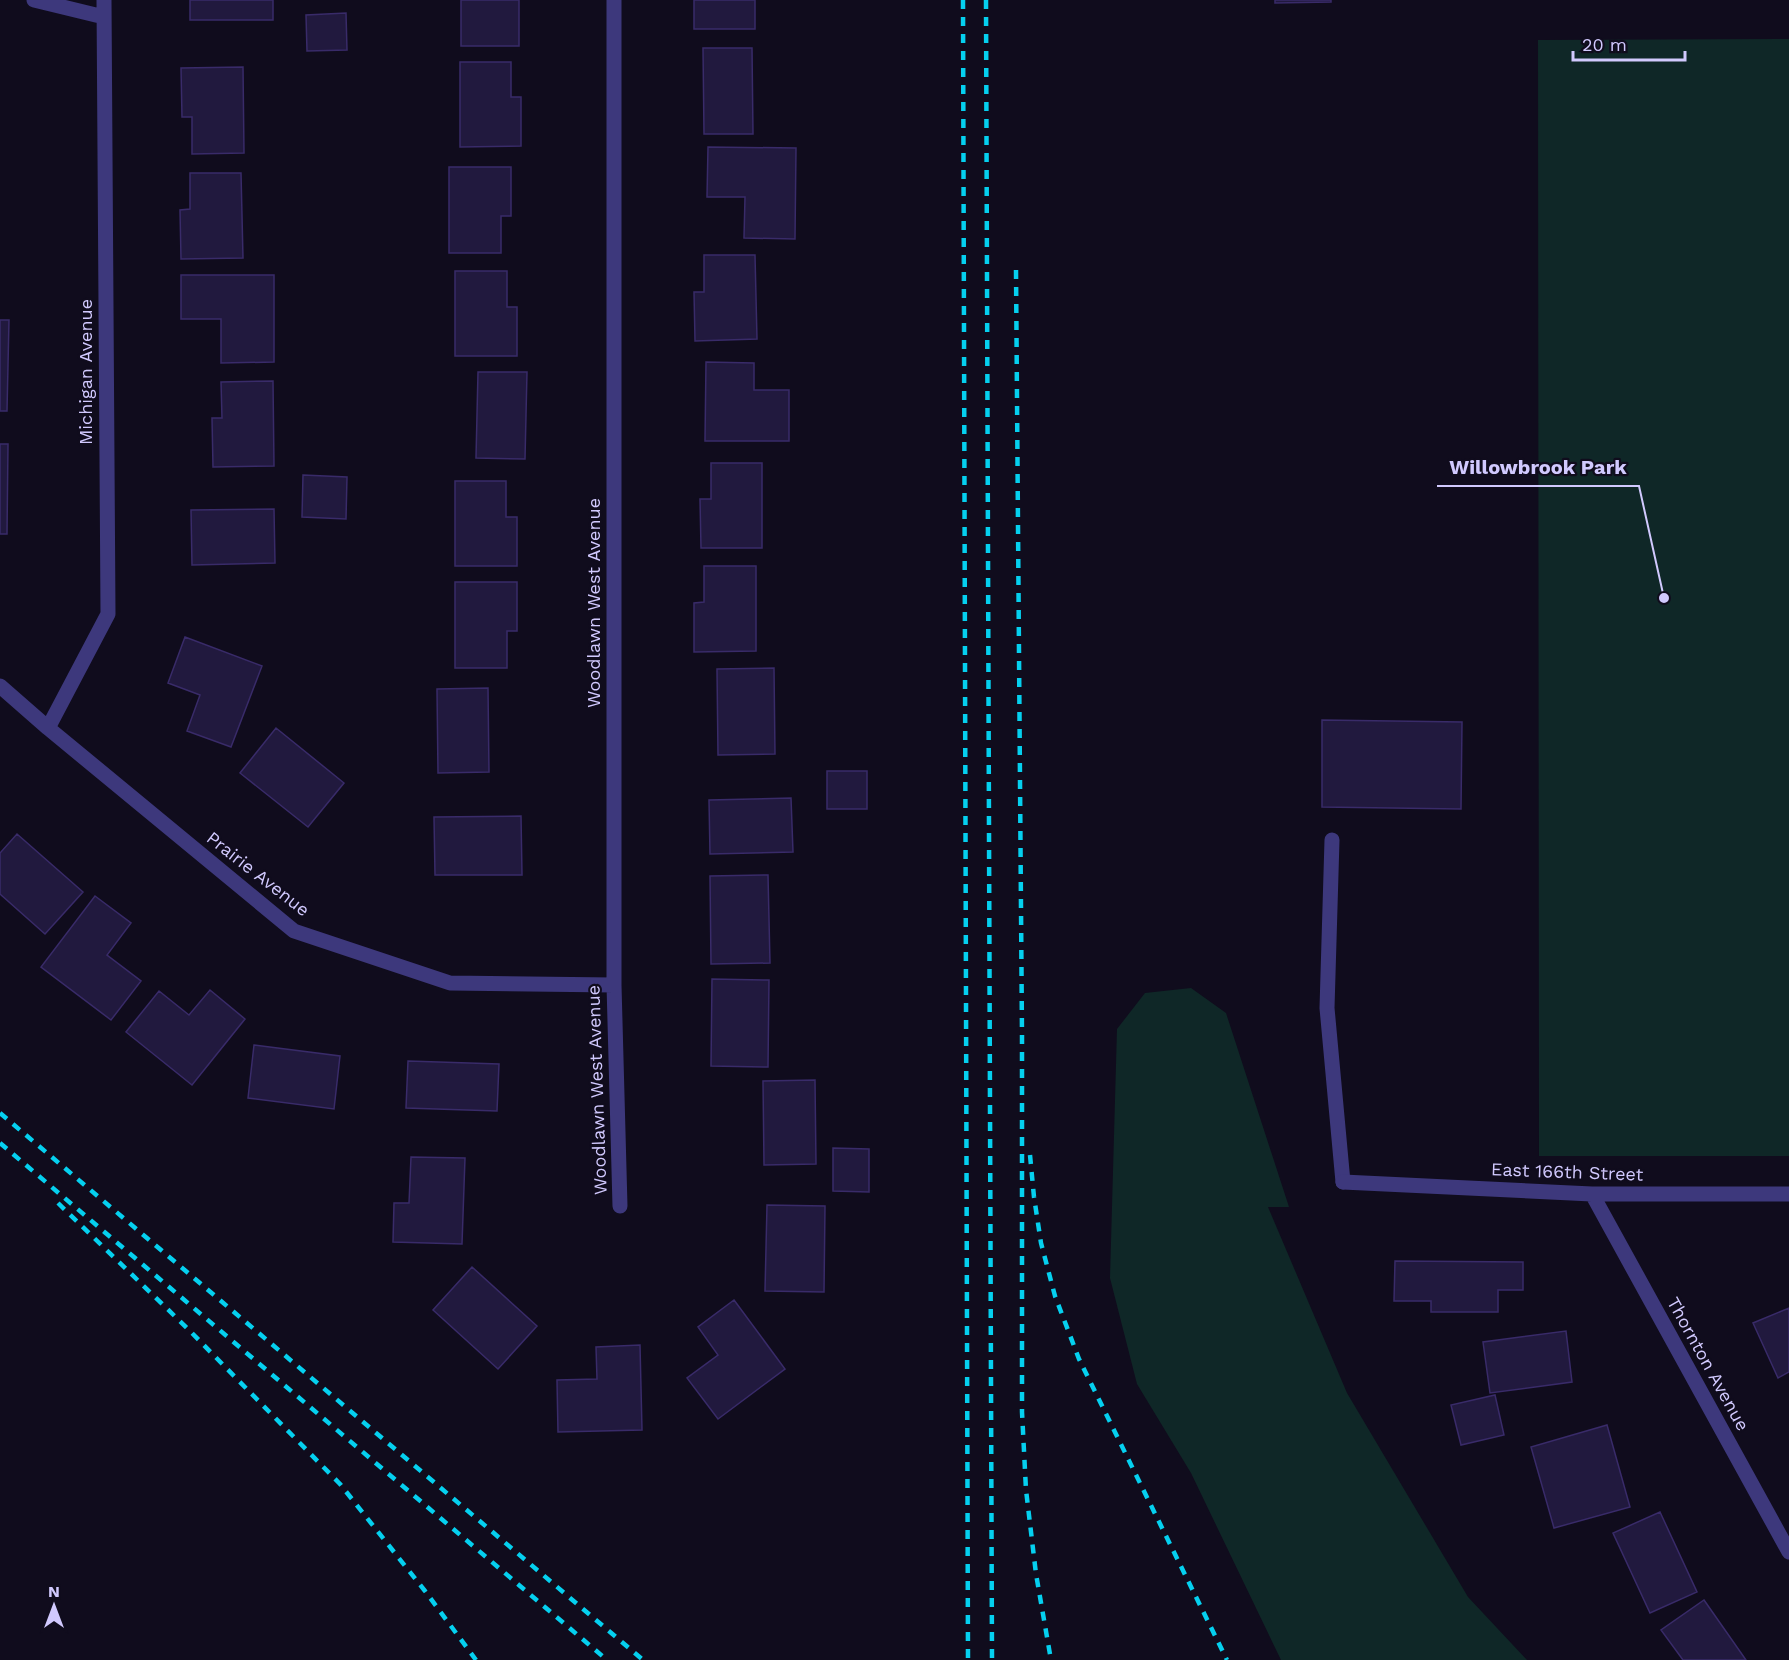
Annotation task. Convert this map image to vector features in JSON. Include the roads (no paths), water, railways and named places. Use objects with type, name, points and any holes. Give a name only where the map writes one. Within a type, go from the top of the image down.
[{"type":"street","points":[[34,0],[104,17]]},
{"type":"street","name":"Michigan Avenue","points":[[48,728],[108,614],[104,0]]},
{"type":"street","name":"Woodlawn West Avenue","points":[[614,0],[614,985],[620,1206]]},
{"type":"street","name":"Prairie Avenue","points":[[0,686],[294,931],[450,983],[614,985]]},
{"type":"street","name":"East 166th Street","points":[[1332,840],[1327,1008],[1343,1182],[1593,1194],[1789,1194]]},
{"type":"street","name":"Thornton Avenue","points":[[1593,1194],[1789,1552]]},
{"type":"railway","points":[[963,0],[968,1660]]},
{"type":"railway","points":[[986,0],[992,1660]]},
{"type":"railway","points":[[1016,270],[1022,1035],[1022,1412],[1026,1490],[1036,1574],[1051,1660]]},
{"type":"railway","points":[[0,1113],[643,1660]]},
{"type":"railway","points":[[0,1143],[607,1660]]},
{"type":"railway","points":[[1030,1155],[1041,1243],[1055,1296],[1079,1359],[1227,1660]]},
{"type":"railway","points":[[58,1203],[188,1329],[340,1484],[425,1591],[476,1660]]},
{"type":"place","name":"Willowbrook Park","points":[[1664,598]]}]
